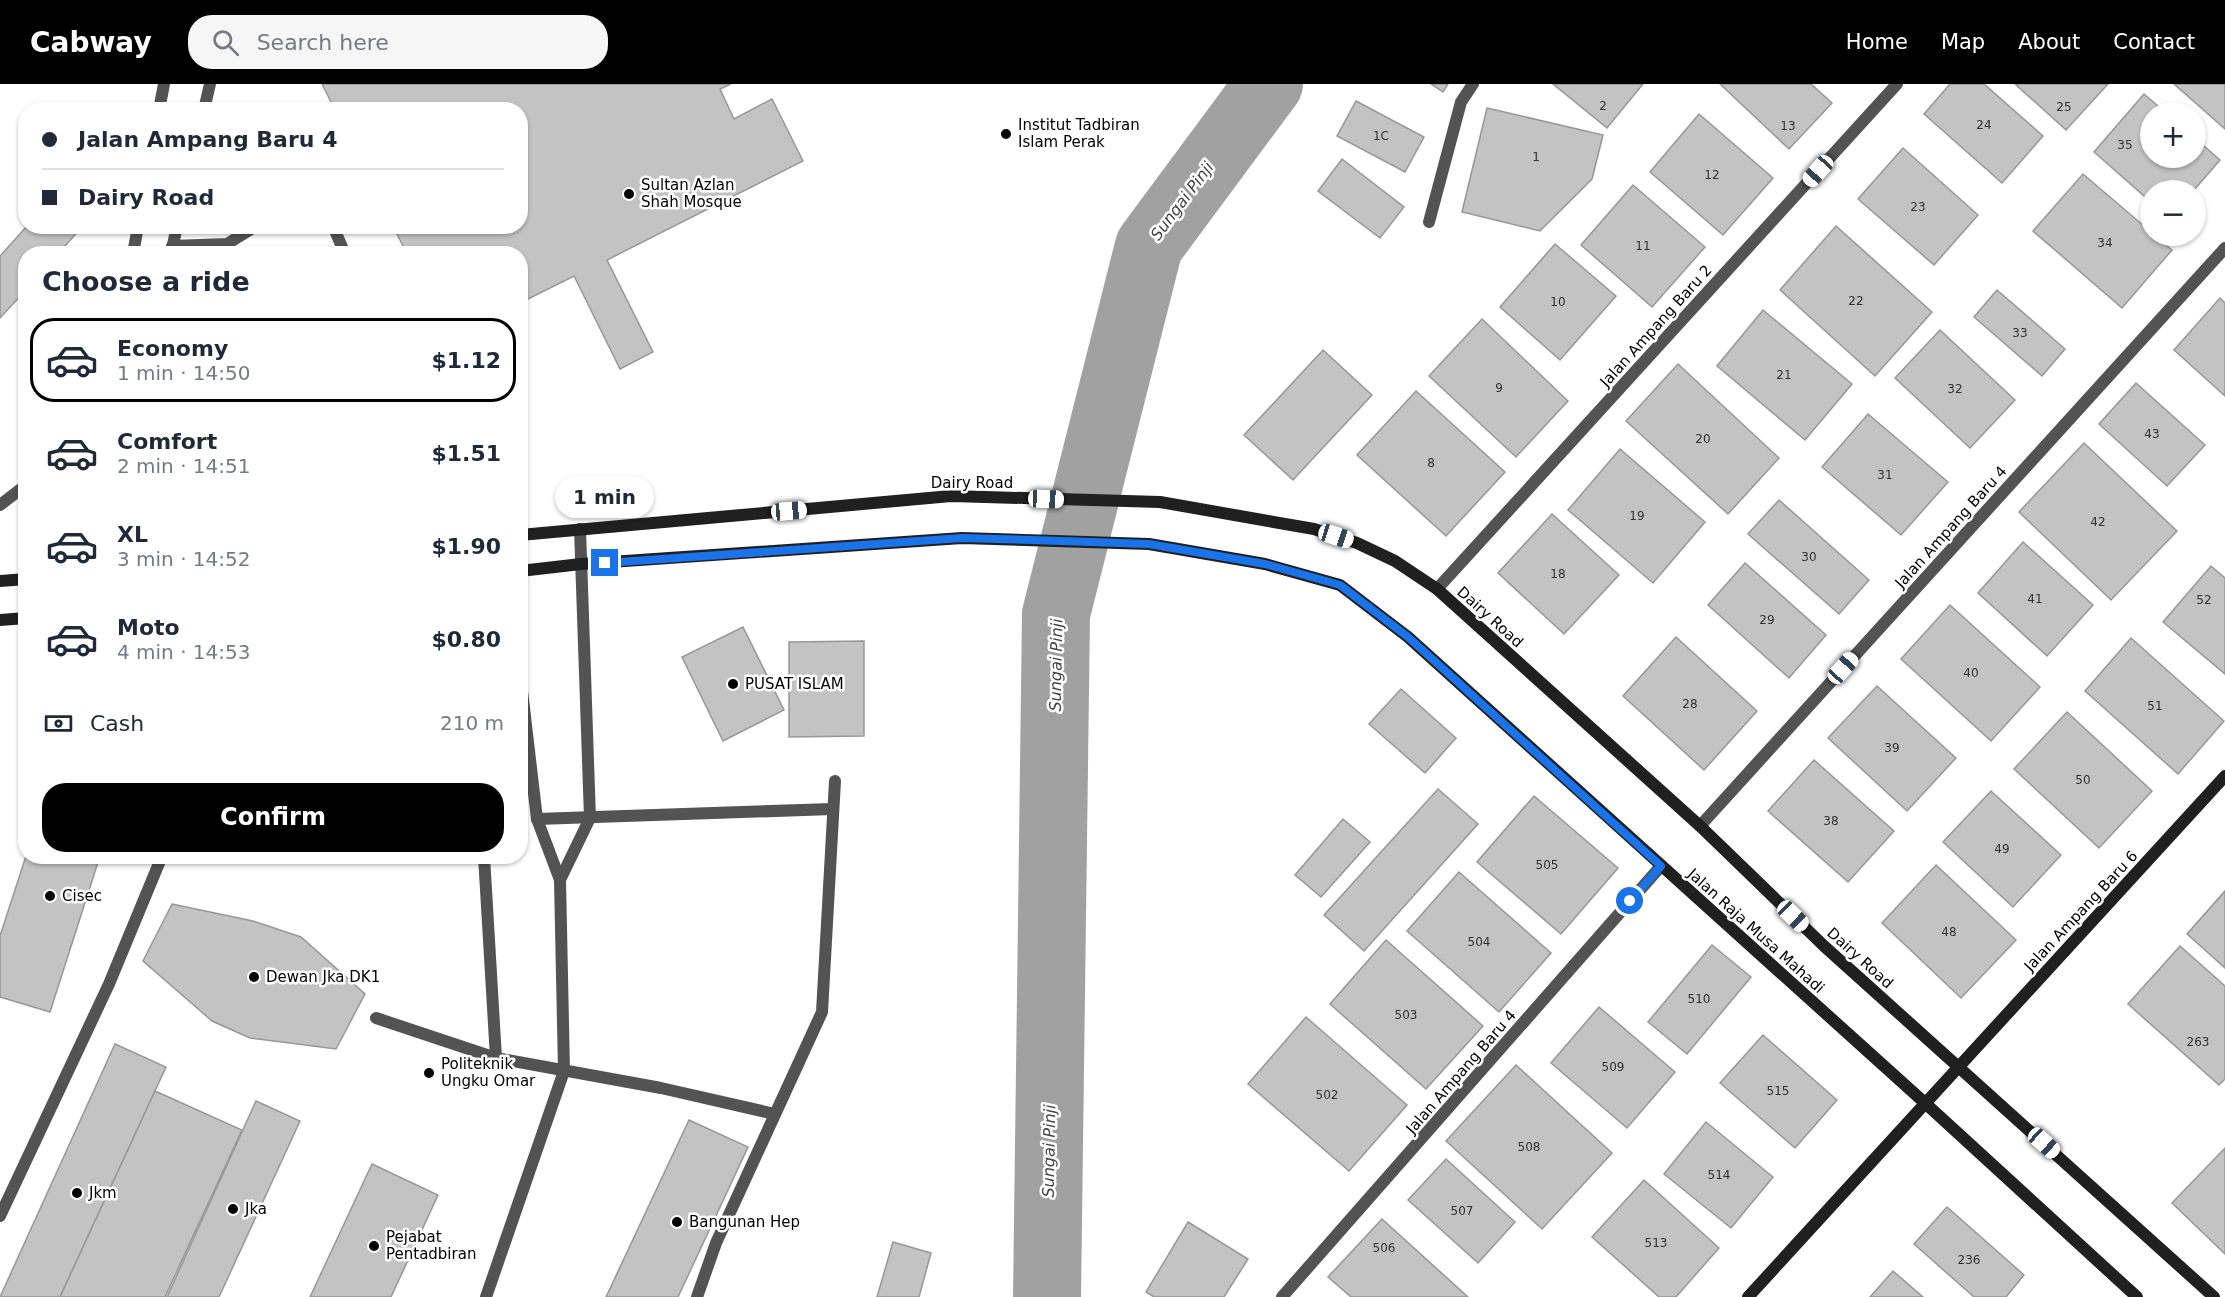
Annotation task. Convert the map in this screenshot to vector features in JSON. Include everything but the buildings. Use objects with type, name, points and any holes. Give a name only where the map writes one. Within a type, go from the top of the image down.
[{"type":"main road","name":"Dairy Road","points":[[528,534],[951,496],[1160,502],[1314,529],[1357,543],[1395,561],[1437,589],[1700,826],[1824,946],[2214,1297]]},
{"type":"main road","name":"Jalan Raja Musa Mahadi","points":[[581,564],[962,538],[1149,544],[1265,564],[1340,585],[1408,637],[2137,1297]]},
{"type":"main road","points":[[528,570],[581,564]]},
{"type":"main road","points":[[0,581],[18,580]]},
{"type":"main road","points":[[0,620],[18,619]]},
{"type":"main road","name":"Jalan Ampang Baru 6","points":[[1925,1103],[2225,776]]},
{"type":"main road","points":[[1748,1297],[1925,1103]]},
{"type":"street","points":[[161,102],[164,84]]},
{"type":"street","points":[[206,102],[210,84]]},
{"type":"street","points":[[1429,222],[1461,102],[1473,84]]},
{"type":"street","name":"Jalan Ampang Baru 2","points":[[1437,589],[1897,84]]},
{"type":"street","points":[[233,246],[247,234]]},
{"type":"street","name":"Jalan Ampang Baru 4","points":[[1700,826],[2225,248]]},
{"type":"street","points":[[0,505],[18,491]]},
{"type":"street","points":[[560,880],[590,818],[580,529]]},
{"type":"street","points":[[486,1297],[564,1071],[560,880],[537,819],[528,742]]},
{"type":"street","points":[[697,1297],[716,1243],[822,1012],[835,781]]},
{"type":"street","points":[[537,819],[832,809]]},
{"type":"street","points":[[0,1216],[109,984],[159,864]]},
{"type":"street","points":[[484,864],[496,1058]]},
{"type":"street","name":"Jalan Ampang Baru 4","points":[[1282,1297],[1661,866]]},
{"type":"street","points":[[376,1018],[496,1058],[661,1088],[775,1114]]},
{"type":"waterway","name":"Sungai Pinji","points":[[1047,1297],[1056,614],[1149,246],[1269,84]]},
{"type":"place","name":"Institut Tadbiran Islam Perak","points":[[1006,134]]},
{"type":"place","name":"Sultan Azlan Shah Mosque","points":[[629,194]]},
{"type":"place","name":"PUSAT ISLAM","points":[[733,684]]},
{"type":"place","name":"Cisec","points":[[50,896]]},
{"type":"place","name":"Dewan Jka DK1","points":[[254,977]]},
{"type":"place","name":"Politeknik Ungku Omar","points":[[429,1073]]},
{"type":"place","name":"Jkm","points":[[77,1193]]},
{"type":"place","name":"Jka","points":[[233,1209]]},
{"type":"place","name":"Bangunan Hep","points":[[677,1222]]},
{"type":"place","name":"Pejabat Pentadbiran","points":[[374,1246]]},
{"type":"route","points":[[605,563],[962,538],[1032,540],[1149,544],[1265,564],[1340,585],[1408,637],[1661,866],[1630,901]]}]
